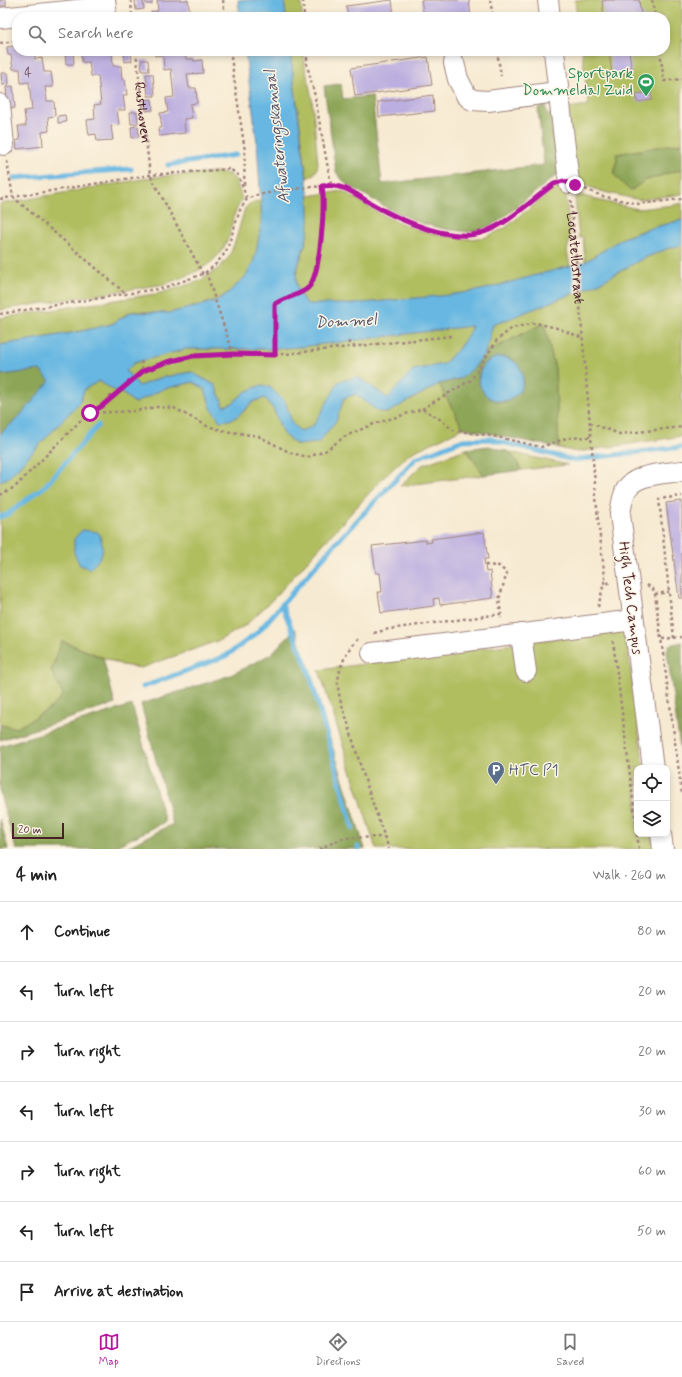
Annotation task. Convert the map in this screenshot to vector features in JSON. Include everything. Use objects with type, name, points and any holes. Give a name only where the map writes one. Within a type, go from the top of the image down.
[{"type":"street","points":[[32,12],[64,6],[106,7],[106,0]]},
{"type":"street","points":[[548,0],[549,12]]},
{"type":"street","points":[[0,18],[12,16]]},
{"type":"street","points":[[555,56],[569,183]]},
{"type":"street","points":[[454,63],[458,79],[466,95],[472,100],[488,101],[549,93]]},
{"type":"street","points":[[0,104],[4,145]]},
{"type":"street","name":"High Tech Campus","points":[[653,765],[620,514],[624,493],[632,482],[645,476],[682,472]]},
{"type":"street","points":[[366,646],[513,635],[634,620]]},
{"type":"street","points":[[513,635],[526,670]]},
{"type":"street","points":[[661,837],[663,849]]},
{"type":"path","points":[[131,0],[132,12]]},
{"type":"path","points":[[223,0],[224,12]]},
{"type":"path","points":[[304,0],[304,12]]},
{"type":"path","points":[[490,0],[491,12]]},
{"type":"path","points":[[652,0],[654,12]]},
{"type":"path","points":[[0,43],[12,42]]},
{"type":"path","name":"Rusthoven","points":[[137,56],[150,175]]},
{"type":"path","points":[[0,314],[163,288],[190,280],[214,266],[226,252],[240,210],[246,199],[244,187],[245,151],[231,56]]},
{"type":"path","points":[[306,56],[331,185]]},
{"type":"path","points":[[498,56],[501,76]]},
{"type":"path","points":[[661,56],[664,81],[682,79]]},
{"type":"path","points":[[4,145],[13,197],[125,293]]},
{"type":"path","points":[[0,199],[150,175],[230,169],[238,175],[244,187]]},
{"type":"path","points":[[150,175],[204,273],[212,291],[234,354]]},
{"type":"path","points":[[246,199],[257,195],[322,186],[331,185],[344,187],[385,212],[419,227],[444,233],[469,235],[483,233],[501,224],[554,184],[563,181],[602,196],[639,204],[682,199]]},
{"type":"path","name":"Locatellistraat","points":[[569,183],[576,251],[593,465]]},
{"type":"path","points":[[275,355],[275,304],[281,299],[301,293],[309,287],[314,276],[319,258],[323,195],[322,186]]},
{"type":"path","points":[[90,413],[135,411],[157,407],[174,408],[207,426],[225,431],[258,436],[291,453],[308,457],[325,451],[344,437],[371,424],[422,408],[471,380],[497,340],[512,328],[536,323],[557,328],[582,338]]},
{"type":"path","points":[[0,495],[16,487],[81,420],[102,406],[143,371],[167,362],[193,356],[234,354],[275,355],[452,336]]},
{"type":"path","points":[[349,340],[349,347]]},
{"type":"path","points":[[141,361],[143,371]]},
{"type":"path","points":[[422,408],[437,417],[453,430],[493,436],[540,447],[567,438],[591,437]]},
{"type":"path","points":[[590,423],[620,434],[682,428]]},
{"type":"path","points":[[682,496],[659,499],[674,638],[682,637]]},
{"type":"path","points":[[485,565],[499,566],[507,573],[499,599],[501,614],[513,635]]},
{"type":"path","name":"High Tech Campus","points":[[605,578],[600,595],[602,623],[634,815]]},
{"type":"path","points":[[655,594],[669,592]]},
{"type":"path","points":[[374,633],[388,629],[501,614]]},
{"type":"path","name":"High Tech Campus","points":[[674,638],[662,639],[682,794]]},
{"type":"path","points":[[366,646],[355,642],[346,654],[338,684],[342,704],[363,776],[389,849]]},
{"type":"path","points":[[319,849],[344,838],[384,837]]},
{"type":"path","name":"High Tech Campus","points":[[638,837],[639,849]]},
{"type":"green space","points":[[284,0],[301,0],[302,12],[285,12]]},
{"type":"green space","points":[[575,0],[682,0],[682,143],[617,154],[614,175],[630,191],[644,181],[682,170],[682,194],[640,200],[604,192],[575,182],[566,108],[589,105],[583,56],[670,56],[670,12],[576,12]]},
{"type":"green space","points":[[291,56],[304,56],[312,99],[318,164],[315,173],[307,178]]},
{"type":"green space","points":[[341,84],[343,99],[372,96],[382,184],[544,165],[538,108],[546,106],[547,115],[556,113],[558,174],[499,221],[483,229],[468,232],[444,229],[421,223],[387,208],[346,184],[336,172],[324,86]]},
{"type":"green space","points":[[682,143],[682,170],[644,181],[630,191],[614,175],[617,158],[616,154]]},
{"type":"green space","points":[[215,172],[230,174],[236,181],[242,199],[233,218],[230,234],[219,255],[203,268],[165,284],[0,310],[0,204],[154,177]]},
{"type":"green space","points":[[559,187],[564,190],[566,195],[570,239],[567,251],[570,266],[482,290],[433,298],[346,304],[307,304],[300,295],[296,279],[308,232],[308,196],[343,191],[384,216],[418,230],[443,236],[469,239],[486,237],[505,228],[555,188]]},
{"type":"green space","points":[[580,195],[638,209],[682,203],[682,220],[648,229],[623,238],[585,262],[583,237],[579,238],[575,198]]},
{"type":"green space","points":[[261,200],[260,240],[256,256],[249,271],[239,283],[226,294],[210,302],[176,312],[132,312],[126,314],[114,323],[102,327],[0,345],[0,318],[161,293],[200,281],[219,268],[229,257],[245,208],[249,204]]},
{"type":"green space","points":[[682,245],[682,436],[577,452],[559,448],[555,369],[544,323],[485,353],[492,325],[597,284],[642,259],[669,248]]},
{"type":"green space","points":[[544,323],[555,369],[559,448],[463,428],[439,384],[461,378],[474,368],[485,353]],"holes":[[[498,357],[506,357],[513,360],[520,370],[523,382],[520,389],[510,400],[500,402],[491,398],[483,391],[479,382],[479,372],[485,363]]]},
{"type":"green space","points":[[472,325],[468,335],[459,348],[444,364],[413,370],[388,399],[358,378],[324,408],[312,427],[300,431],[292,423],[286,403],[270,387],[259,386],[245,392],[233,403],[224,406],[215,385],[191,372],[160,378],[139,386],[126,371],[134,363],[186,349],[269,349],[300,347]]},
{"type":"green space","points":[[40,370],[50,381],[17,419],[0,434],[0,375]]},
{"type":"green space","points":[[99,381],[115,391],[122,393],[135,403],[163,389],[193,382],[205,389],[211,408],[243,412],[254,401],[266,398],[274,410],[283,434],[297,445],[336,421],[344,398],[356,394],[377,411],[387,413],[439,384],[463,428],[409,454],[382,479],[274,598],[246,625],[220,640],[141,668],[122,665],[62,641],[51,671],[63,695],[52,707],[17,728],[0,725],[0,481],[8,478],[79,403],[85,389]]},
{"type":"green space","points":[[489,446],[510,452],[522,470],[484,475],[466,449]]},
{"type":"green space","points":[[466,449],[484,475],[400,486],[422,465]]},
{"type":"green space","points":[[510,452],[568,465],[522,470]]},
{"type":"green space","points":[[295,629],[365,849],[123,849],[173,824],[141,704],[231,675],[271,654]]},
{"type":"green space","points":[[625,629],[644,765],[634,765],[634,837],[652,837],[654,849],[376,849],[319,670]]},
{"type":"green space","points":[[62,641],[103,658],[115,704],[0,740],[0,725],[17,728],[52,707],[63,695],[51,671]]},
{"type":"green space","points":[[682,642],[682,763],[667,651],[669,645]]},
{"type":"green space","points":[[132,705],[165,822],[110,849],[16,849],[0,794],[0,746]]},
{"type":"green space","points":[[0,819],[8,849],[0,849]]},
{"type":"water","points":[[238,0],[284,0],[285,12],[239,12]]},
{"type":"water","points":[[246,56],[291,56],[309,204],[308,235],[296,275],[300,294],[307,304],[351,304],[449,295],[481,290],[585,262],[623,238],[648,229],[682,220],[682,245],[669,248],[642,259],[597,284],[493,325],[485,353],[474,368],[461,378],[439,384],[387,413],[377,411],[356,394],[344,398],[336,421],[318,443],[297,445],[283,434],[274,410],[265,398],[253,402],[236,417],[220,421],[211,408],[205,389],[193,382],[163,389],[135,403],[122,393],[115,391],[99,381],[85,389],[79,403],[8,478],[0,481],[0,434],[17,419],[50,381],[40,370],[0,375],[0,345],[77,332],[112,324],[131,312],[168,313],[218,300],[246,276],[253,263],[256,253],[262,219],[257,142]],"holes":[[[472,326],[459,348],[444,364],[413,370],[388,398],[358,377],[339,381],[312,427],[300,431],[292,423],[286,403],[270,387],[259,386],[245,392],[233,403],[224,406],[215,385],[191,372],[160,378],[139,386],[126,371],[134,363],[186,349],[269,349],[300,347]]]},
{"type":"water","points":[[497,357],[505,357],[517,363],[523,375],[523,383],[517,395],[505,401],[497,401],[485,395],[479,383],[479,375],[485,363]]},
{"type":"water","points":[[82,530],[98,532],[102,543],[103,548],[101,556],[90,569],[80,565],[74,553],[74,539]]},
{"type":"pier","points":[[581,261],[584,291],[575,294],[572,263]]},
{"type":"building","points":[[0,0],[6,0],[6,6],[0,6]]},
{"type":"building","points":[[135,0],[143,0],[144,9],[136,10]]},
{"type":"building","points":[[145,0],[152,0],[152,4],[146,4]]},
{"type":"building","points":[[157,0],[188,0],[190,12],[151,12],[158,11]]},
{"type":"building","points":[[392,0],[393,12],[347,12],[346,6]]},
{"type":"building","points":[[421,0],[469,0],[470,12],[423,12]]},
{"type":"building","points":[[639,0],[641,12],[603,12],[602,1]]},
{"type":"building","points":[[12,46],[12,56],[35,56],[35,59],[42,58],[44,72],[51,72],[53,87],[45,87],[47,101],[54,101],[55,116],[48,117],[49,131],[42,132],[43,146],[17,149],[16,141],[20,140],[18,126],[26,126],[24,111],[32,110],[29,82],[21,83],[20,69],[13,69],[11,55],[8,55],[7,47]]},
{"type":"building","points":[[65,56],[73,56],[74,64],[66,64]]},
{"type":"building","points":[[81,56],[112,56],[113,66],[121,66],[122,80],[125,79],[127,95],[123,95],[125,110],[117,110],[119,125],[111,126],[113,140],[97,141],[96,134],[89,135],[87,120],[95,119],[94,105],[101,104],[98,76],[91,76],[89,62],[82,62]]},
{"type":"building","points":[[124,56],[132,56],[132,61],[125,62]]},
{"type":"building","points":[[163,56],[186,56],[186,59],[193,59],[194,61],[202,60],[203,73],[187,74],[189,88],[196,88],[197,103],[190,104],[192,118],[184,119],[185,133],[159,136],[158,128],[162,128],[160,113],[168,112],[166,98],[174,97],[171,69],[164,70]]},
{"type":"building","points":[[610,56],[630,56],[632,73],[612,75]]},
{"type":"building","points":[[428,57],[432,85],[355,96],[351,68]]},
{"type":"building","points":[[141,60],[148,60],[149,71],[142,71]]},
{"type":"building","points":[[1,73],[8,73],[9,84],[2,85]]},
{"type":"building","points":[[146,74],[153,74],[155,96],[148,96]]},
{"type":"building","points":[[13,86],[15,108],[8,109],[6,87]]},
{"type":"building","points":[[651,92],[652,100],[637,102],[636,94]]},
{"type":"building","points":[[433,95],[434,111],[379,117],[378,102]]},
{"type":"building","points":[[152,99],[153,110],[146,111],[145,100]]},
{"type":"building","points":[[130,112],[137,112],[138,123],[131,124]]},
{"type":"building","points":[[65,115],[66,122],[58,123],[58,116]]},
{"type":"building","points":[[138,126],[139,137],[132,138],[131,127]]},
{"type":"building","points":[[682,501],[682,598],[679,598],[666,503]]},
{"type":"building","points":[[484,532],[488,559],[484,559],[486,572],[490,571],[493,598],[440,605],[439,598],[433,599],[434,606],[381,613],[378,592],[382,592],[380,573],[376,573],[372,546],[426,540],[426,543],[432,542],[431,539]]},
{"type":"waterway","points":[[168,165],[236,155]]},
{"type":"waterway","points":[[14,178],[131,169]]},
{"type":"waterway","points":[[0,517],[8,514],[45,486],[98,425]]},
{"type":"waterway","points":[[143,687],[226,656],[257,633],[334,545],[416,458],[463,440],[490,439],[573,460],[682,447]]},
{"type":"waterway","points":[[282,605],[309,672],[353,829]]},
{"type":"place","name":"Sportpark Dommeldal Zuid","points":[[646,97]]},
{"type":"place","name":"HTC P1","points":[[496,785]]},
{"type":"route","points":[[90,413],[102,406],[143,371],[167,362],[193,356],[234,354],[275,355],[275,304],[281,299],[301,293],[309,287],[314,276],[319,258],[321,239],[322,186],[331,185],[344,187],[385,212],[419,227],[444,233],[469,235],[483,233],[501,224],[554,184],[563,181],[575,185]]},
{"type":"water label","name":"Afwateringskanaal","points":[[276,137]]},
{"type":"water label","name":"Dommel","points":[[346,320]]}]
